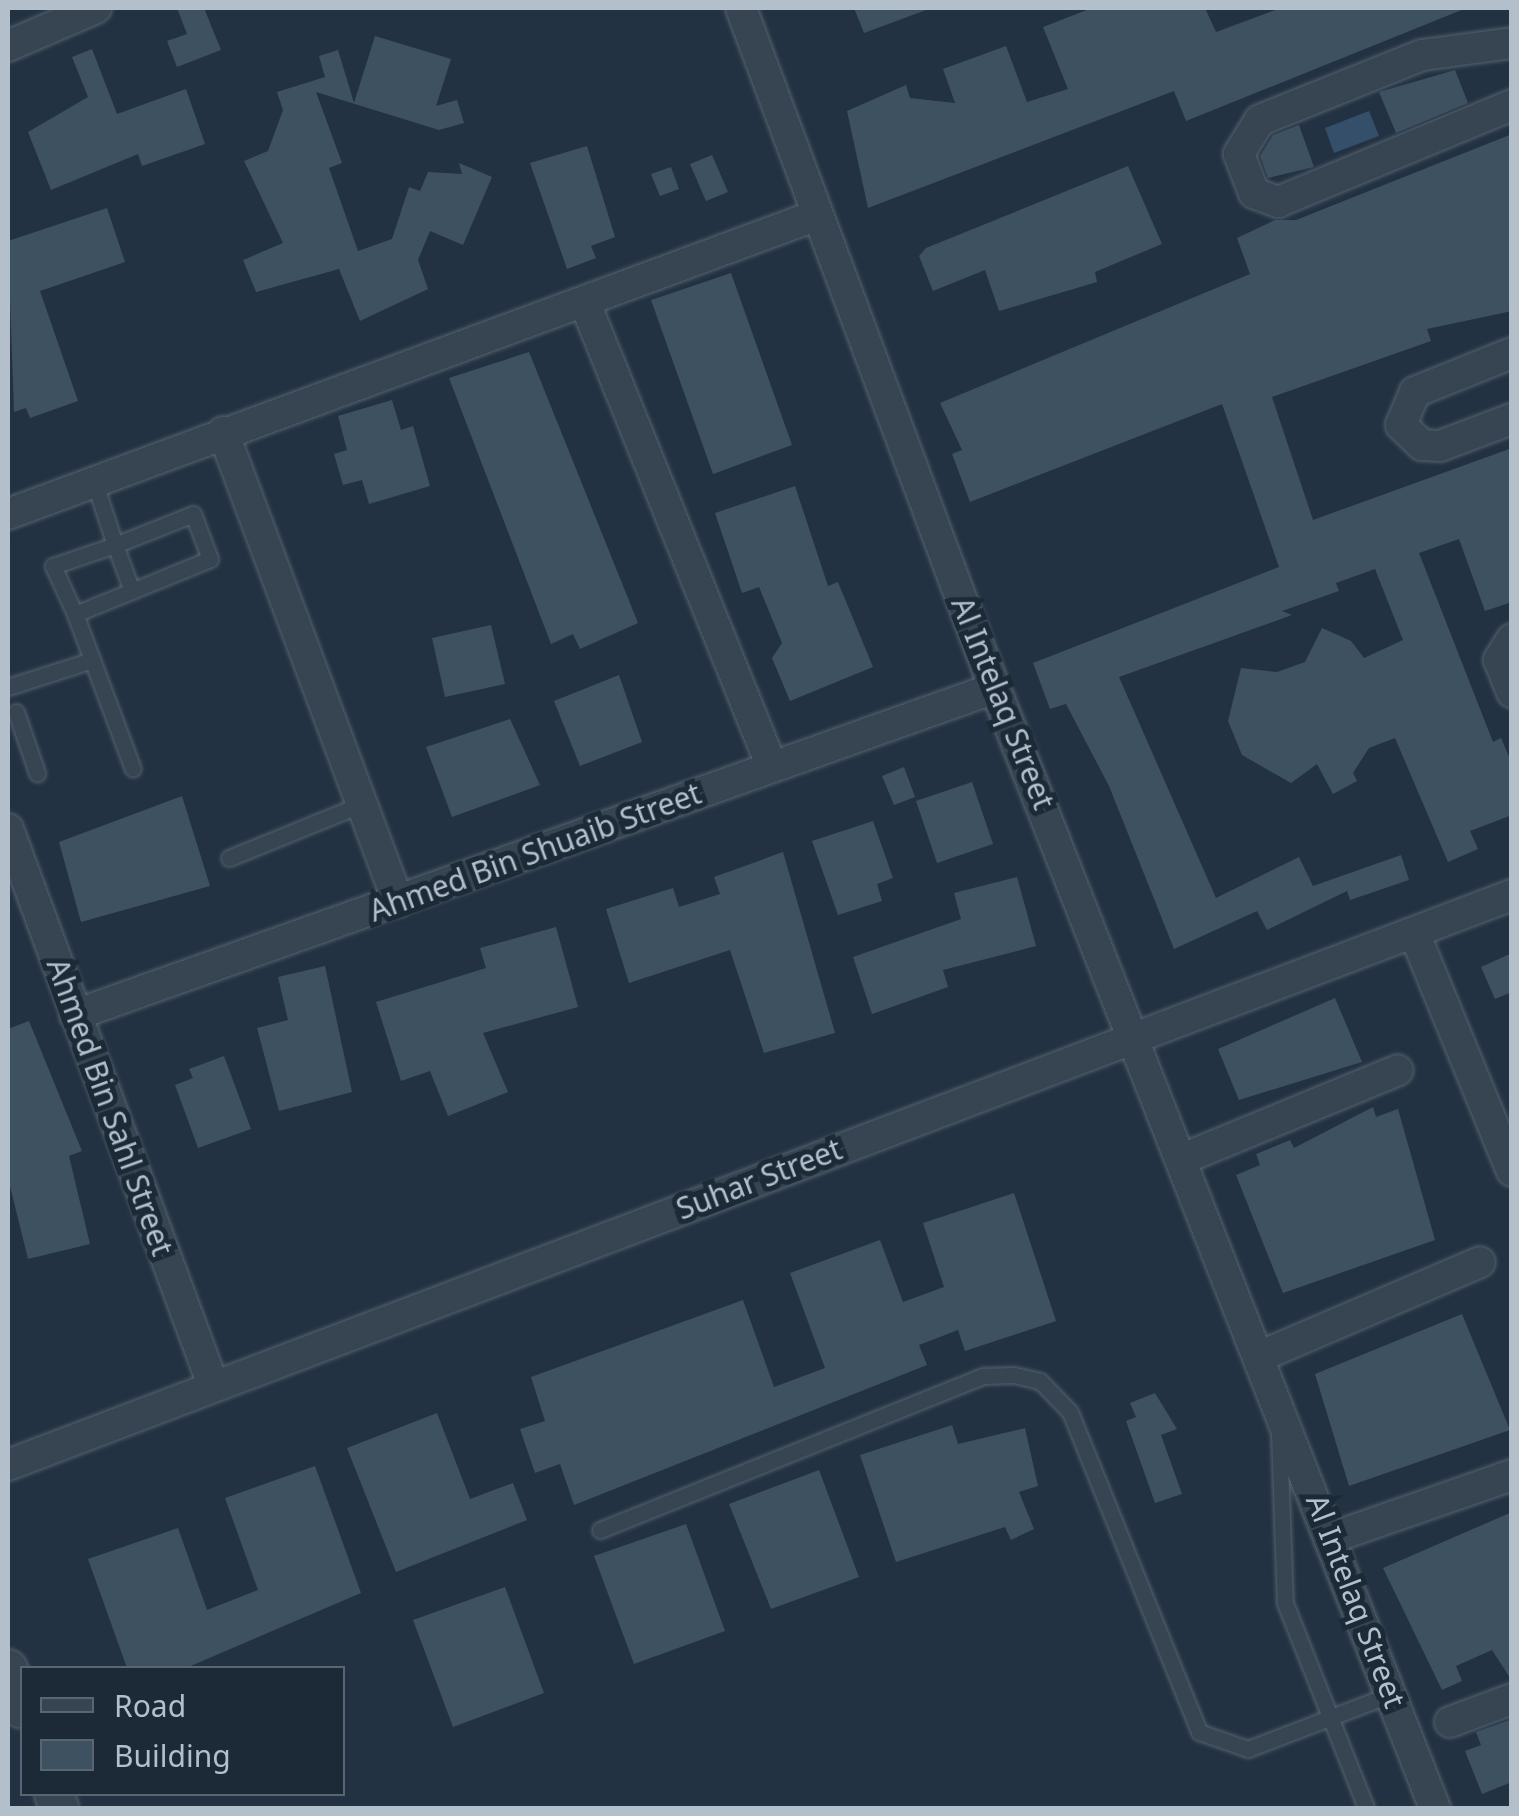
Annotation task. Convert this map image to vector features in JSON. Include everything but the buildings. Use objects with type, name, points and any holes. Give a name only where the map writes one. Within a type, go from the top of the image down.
[{"type":"street","points":[[8,46],[96,8]]},
{"type":"street","name":"Al Intelaq Street","points":[[741,8],[995,688],[1138,1036],[1435,1808]]},
{"type":"street","points":[[1512,43],[1422,55],[1260,120],[1239,154],[1254,192],[1278,202],[1512,105]]},
{"type":"street","points":[[8,514],[223,432],[504,334],[817,215]]},
{"type":"street","points":[[585,303],[772,767]]},
{"type":"street","points":[[1512,353],[1415,392],[1401,425],[1422,446],[1440,446],[1512,420]]},
{"type":"street","points":[[223,432],[398,901]]},
{"type":"street","points":[[1512,639],[1499,660],[1512,693]]},
{"type":"street","name":"Ahmed Bin Shuaib Street","points":[[75,1014],[995,688]]},
{"type":"street","name":"Ahmed Bin Sahl Street","points":[[8,829],[213,1385]]},
{"type":"street","name":"Suhar Street","points":[[8,1465],[1512,894]]},
{"type":"street","points":[[1415,934],[1512,1171]]},
{"type":"street","points":[[1185,1158],[1398,1070]]},
{"type":"street","points":[[1261,1356],[1480,1262]]},
{"type":"street","points":[[1337,1546],[1379,1539],[1387,1524],[1512,1476]]},
{"type":"street","points":[[8,1669],[20,1704]]},
{"type":"street","points":[[1450,1722],[1512,1699]]},
{"type":"lane","points":[[94,481],[132,590]]},
{"type":"lane","points":[[75,614],[210,560],[194,514],[53,566],[133,770]]},
{"type":"lane","points":[[37,772],[12,713],[8,687],[92,660]]},
{"type":"lane","points":[[229,858],[362,804]]},
{"type":"lane","points":[[600,1530],[984,1376],[1040,1381],[1070,1412],[1199,1732],[1248,1749],[1391,1694]]},
{"type":"lane","name":"Al Intelaq Street","points":[[1276,1395],[1280,1578],[1366,1808]]},
{"type":"water","points":[[1369,111],[1379,136],[1334,153],[1325,128]]}]
